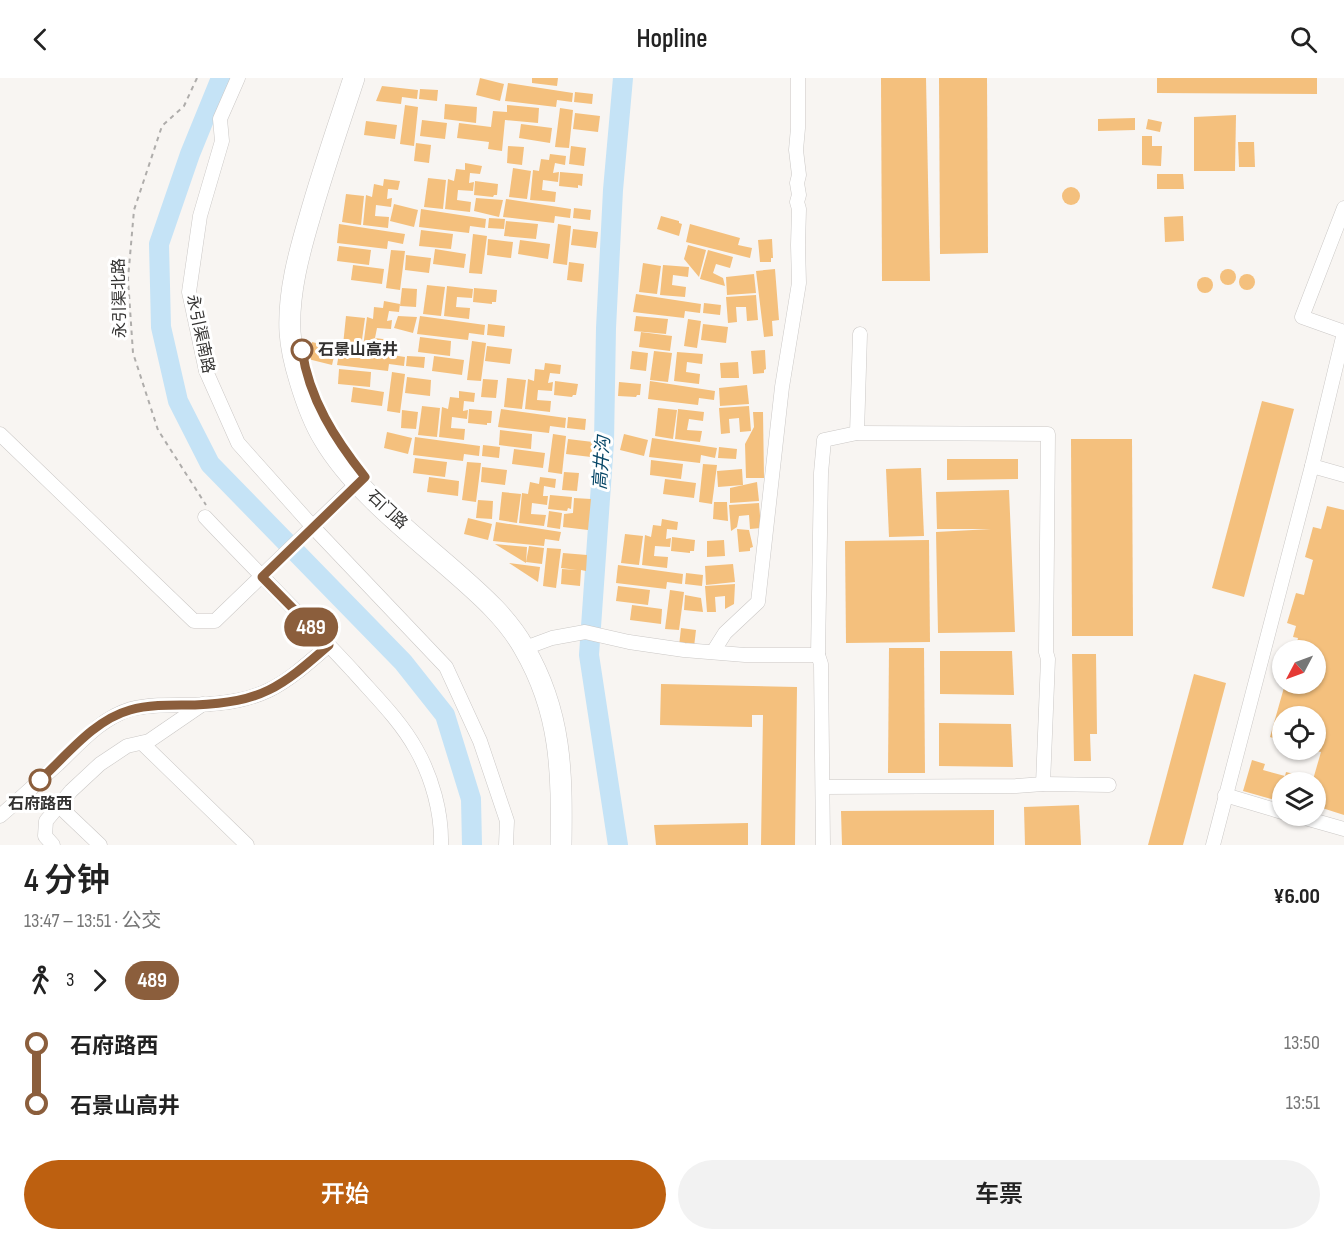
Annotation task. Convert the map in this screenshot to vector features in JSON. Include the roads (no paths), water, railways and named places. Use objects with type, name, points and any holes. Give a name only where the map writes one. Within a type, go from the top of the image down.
[{"type":"highway","name":"石门路","points":[[354,78],[301,245],[292,291],[290,334],[294,360],[307,404],[324,440],[481,595],[529,646],[550,681],[562,716],[572,770],[572,845]]},
{"type":"highway","name":"石门路","points":[[362,480],[335,437],[315,398],[304,364],[300,332],[301,293],[309,252],[363,78]]},
{"type":"highway","name":"石门路","points":[[529,646],[559,746],[562,778],[561,845]]},
{"type":"street","name":"永引渠南路","points":[[238,78],[220,119],[222,141],[200,216],[189,292],[206,371],[238,443],[313,527],[446,666],[480,741],[507,821],[506,845]]},
{"type":"street","points":[[713,652],[725,633],[758,602],[782,387],[800,283],[797,202],[799,195],[796,183],[799,176],[796,150],[798,78]]},
{"type":"street","points":[[1213,845],[1224,795],[1312,466],[1344,333],[1302,317],[1344,208]]},
{"type":"street","points":[[857,433],[860,334]]},
{"type":"street","points":[[823,845],[821,664],[818,655],[822,443],[830,437],[857,433],[1048,434],[1046,652],[1048,659],[1043,784]]},
{"type":"street","points":[[0,434],[194,621],[215,621],[362,480]]},
{"type":"street","points":[[1312,466],[1344,475]]},
{"type":"street","points":[[205,517],[265,574],[386,707],[416,749],[428,775],[435,800],[441,845]]},
{"type":"street","points":[[529,646],[585,632],[629,642],[713,652],[745,655],[818,655]]},
{"type":"street","points":[[0,816],[102,723],[121,713],[142,707],[243,700],[268,692],[294,675],[329,645]]},
{"type":"street","points":[[52,845],[45,836],[46,821],[71,791],[100,764],[127,747],[149,741],[203,704]]},
{"type":"street","points":[[142,743],[247,845]]},
{"type":"street","points":[[823,787],[1109,785]]},
{"type":"street","points":[[1224,795],[1272,809]]},
{"type":"street","points":[[59,806],[100,845]]},
{"type":"street","points":[[1326,824],[1344,829]]},
{"type":"waterway","points":[[221,78],[190,154],[159,244],[161,327],[178,401],[210,464],[403,662],[445,715],[471,799],[472,845]]},
{"type":"waterway","name":"高井沟","points":[[618,845],[589,655],[604,442],[606,328],[613,190],[623,78]]},
{"type":"place","name":"石景山高井","points":[[302,350]]},
{"type":"place","name":"石府路西","points":[[40,780]]}]
